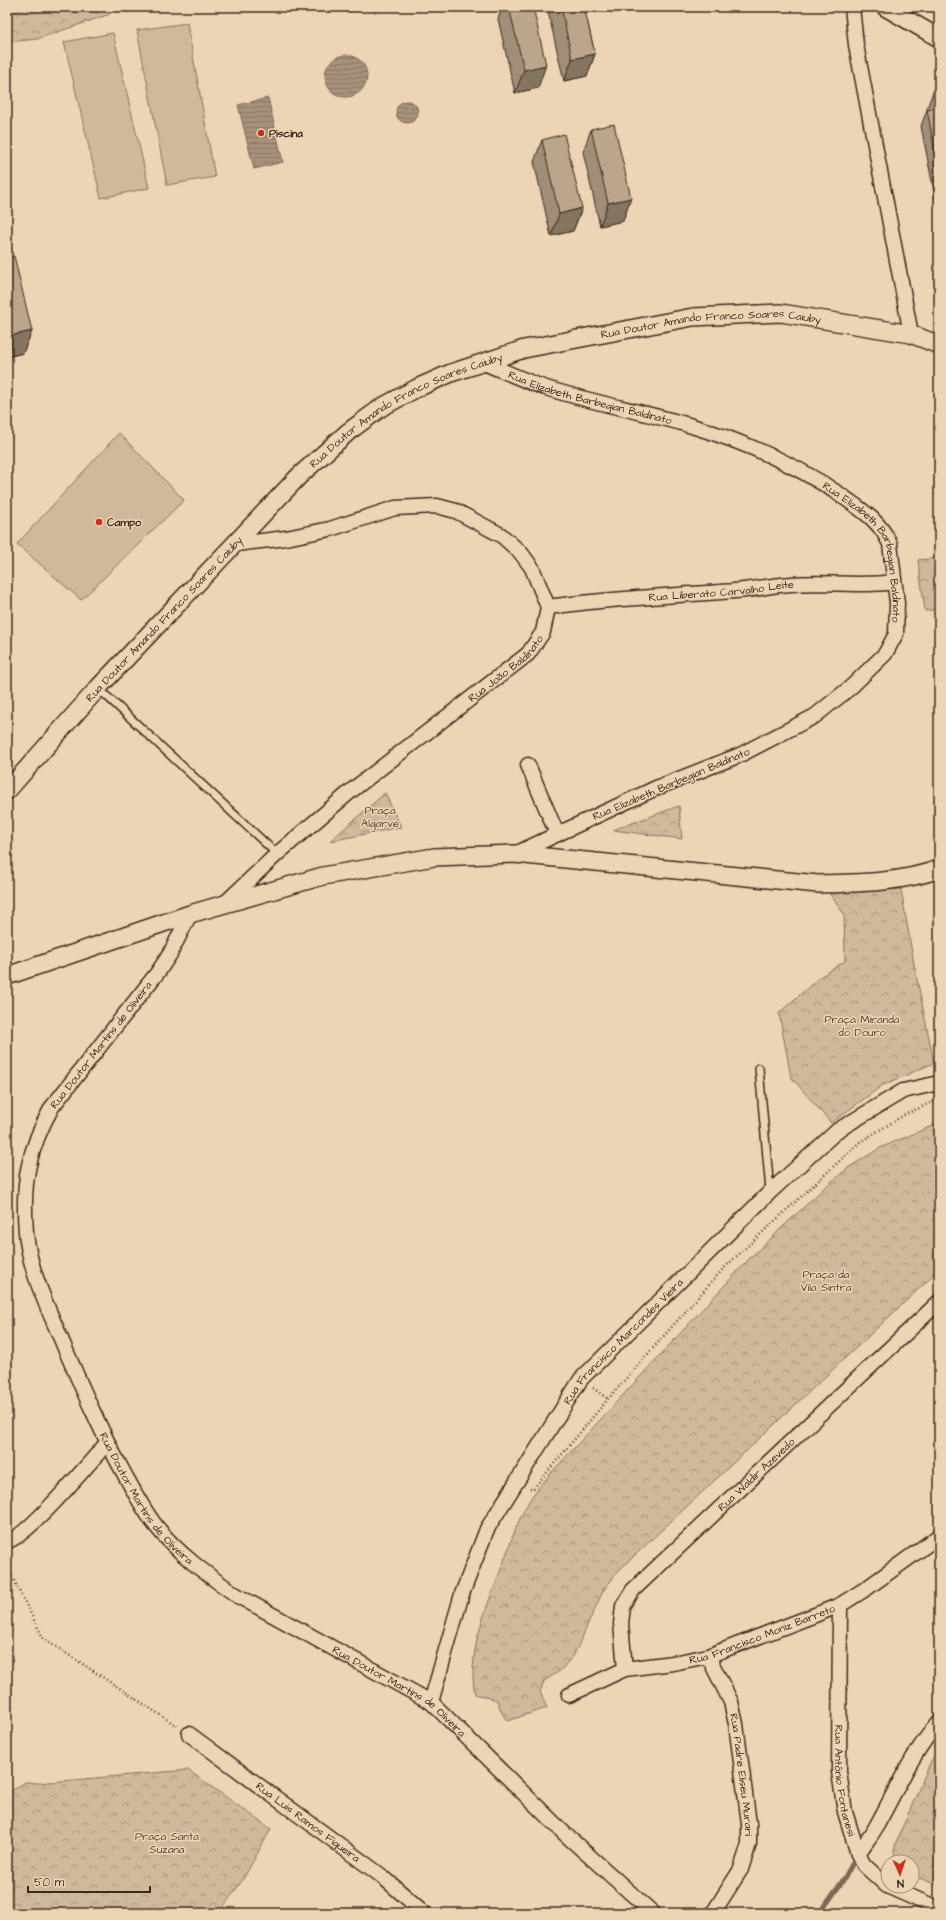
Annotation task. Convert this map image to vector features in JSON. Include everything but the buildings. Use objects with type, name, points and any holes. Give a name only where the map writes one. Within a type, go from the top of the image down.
[{"type":"street","points":[[852,7],[858,52],[911,334]]},
{"type":"street","points":[[885,7],[939,38]]},
{"type":"street","name":"Rua Doutor Amando Franco Soares Caiuby","points":[[7,791],[98,688],[299,476],[348,432],[376,412],[417,388],[451,373],[524,349],[693,317],[781,313],[911,334],[939,345]]},
{"type":"street","name":"Rua Elizabeth Barbegian Baldinato","points":[[484,362],[545,388],[692,426],[745,445],[817,478],[877,522],[890,544],[897,609],[896,634],[885,654],[852,687],[815,716],[740,755],[656,788],[515,854]]},
{"type":"street","points":[[236,544],[286,538],[330,529],[396,508],[437,506],[456,510],[500,536],[521,553],[532,568],[548,607]]},
{"type":"street","name":"Rua Liberato Carvalho Leite","points":[[548,607],[736,591],[816,582],[877,584],[894,582]]},
{"type":"street","name":"Rua João Baldinato","points":[[222,906],[277,854],[350,791],[528,654],[543,632],[548,607]]},
{"type":"street","points":[[528,765],[557,834]]},
{"type":"street","points":[[7,976],[190,914],[323,876],[434,857],[515,854],[818,884],[868,883],[917,877],[939,869]]},
{"type":"street","name":"Rua Doutor Martins de Oliveira","points":[[190,914],[170,954],[158,972],[52,1107],[40,1128],[27,1169],[24,1202],[26,1234],[34,1269],[56,1325],[107,1443],[138,1498],[156,1526],[208,1576],[238,1596],[431,1702],[568,1836],[653,1913]]},
{"type":"street","name":"Rua Francisco Marcondes Vieira","points":[[431,1702],[462,1594],[487,1529],[581,1379],[770,1191],[838,1130],[904,1091],[939,1083]]},
{"type":"street","name":"Rua Waldir Azevedo","points":[[625,1669],[621,1624],[623,1606],[633,1590],[939,1302]]},
{"type":"street","points":[[7,1541],[12,1541],[33,1523],[107,1443]]},
{"type":"street","name":"Rua Francisco Moniz Barreto","points":[[569,1695],[625,1669],[673,1663],[708,1656],[746,1643],[840,1605],[939,1536]]},
{"type":"street","name":"Rua Antônio Fontanesi","points":[[840,1605],[839,1772],[845,1812],[858,1854],[864,1865],[887,1886],[939,1909]]},
{"type":"street","name":"Rua Padre Eliseu Murari","points":[[708,1656],[731,1702],[736,1724],[749,1824],[749,1844],[740,1869],[712,1913]]},
{"type":"street","points":[[858,1854],[876,1827],[915,1754],[939,1722]]},
{"type":"street","name":"Rua Luis Ramos Figueira","points":[[189,1734],[383,1877],[424,1913]]},
{"type":"lane","points":[[98,688],[277,854]]},
{"type":"lane","points":[[759,1068],[770,1191]]},
{"type":"path","points":[[532,1488],[608,1399],[724,1268],[860,1142],[904,1115],[939,1099]]},
{"type":"path","points":[[7,1566],[43,1638],[189,1734]]},
{"type":"green space","points":[[7,7],[111,7],[110,14],[37,39],[7,42]]},
{"type":"green space","points":[[187,23],[215,177],[167,185],[137,30]]},
{"type":"green space","points":[[113,33],[149,188],[101,198],[64,42]]},
{"type":"green space","name":"Campo","points":[[119,433],[184,500],[81,600],[17,544]]},
{"type":"green space","points":[[939,558],[939,609],[925,611],[918,560]]},
{"type":"green space","name":"Praça Algarve","points":[[385,793],[401,827],[330,841]]},
{"type":"green space","points":[[679,806],[682,839],[613,830]]},
{"type":"green space","name":"Praça Miranda do Douro","points":[[901,889],[914,964],[934,1063],[883,1085],[831,1123],[791,1077],[779,1013],[820,977],[845,961],[844,914],[829,893]]},
{"type":"green space","name":"Praça da Vila Sintra","points":[[939,1123],[939,1270],[619,1570],[603,1591],[574,1655],[561,1670],[544,1681],[540,1692],[547,1708],[507,1721],[497,1700],[475,1694],[473,1677],[476,1643],[480,1626],[517,1525],[535,1492],[749,1259],[826,1186],[848,1168],[880,1148]]},
{"type":"green space","points":[[939,1749],[939,1886],[920,1878],[920,1854],[895,1854],[894,1851],[896,1842],[931,1761]]},
{"type":"green space","name":"Praça Santa Suzana","points":[[188,1770],[271,1829],[242,1881],[219,1913],[7,1913],[7,1794],[25,1782],[38,1783]]},
{"type":"shaded area","points":[[346,55],[354,57],[363,65],[367,76],[365,84],[357,93],[346,97],[338,95],[329,87],[325,76],[327,68],[335,59]]},
{"type":"shaded area","name":"Piscina","points":[[268,98],[283,162],[254,169],[238,105]]},
{"type":"shaded area","points":[[407,101],[415,104],[418,112],[415,120],[407,123],[399,120],[396,112],[399,104]]},
{"type":"waterway","points":[[820,1913],[844,1879],[857,1855]]},
{"type":"place","name":"Piscina","points":[[261,133]]},
{"type":"place","name":"Campo","points":[[99,522]]}]
